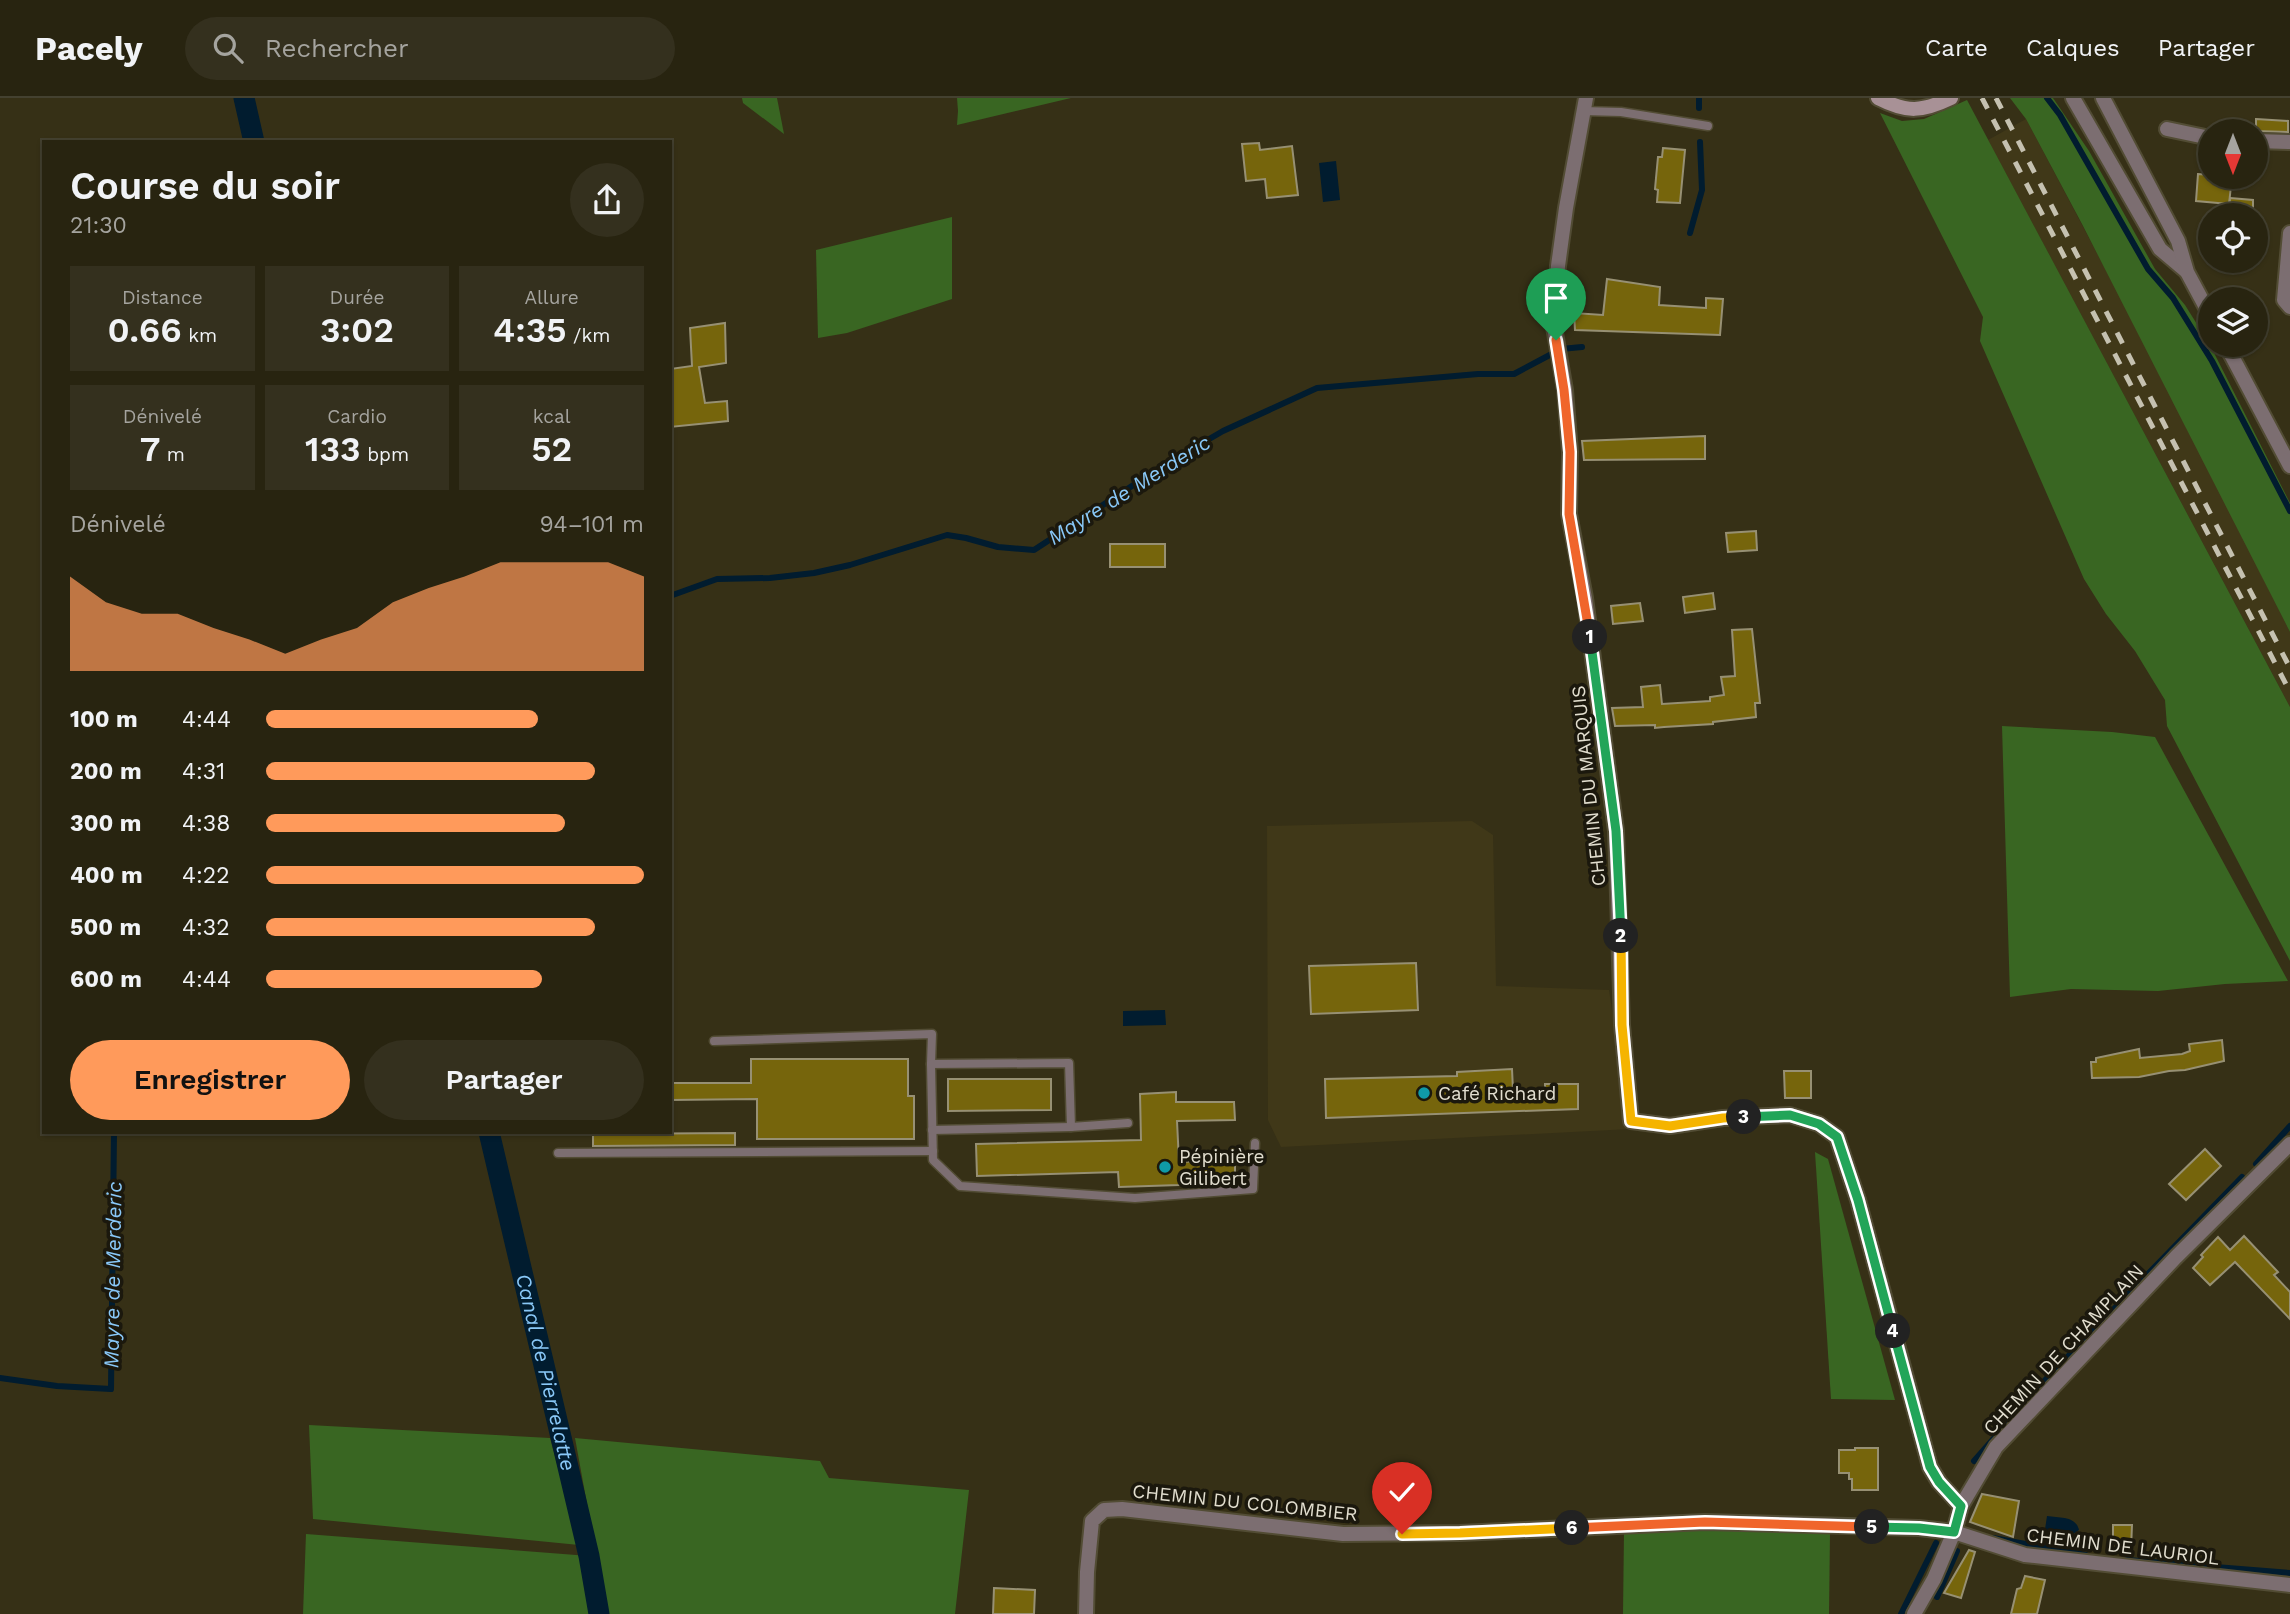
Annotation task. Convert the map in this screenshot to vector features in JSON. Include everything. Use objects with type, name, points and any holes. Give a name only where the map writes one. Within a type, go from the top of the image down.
[{"type":"main road","points":[[1878,98],[1895,107],[1911,110],[1926,108],[1951,98]]},
{"type":"street","points":[[2073,98],[2160,249],[2188,272]]},
{"type":"street","points":[[2103,98],[2178,241],[2188,272],[2198,292]]},
{"type":"street","name":"CHEMIN DU MARQUIS","points":[[1584,104],[1558,266],[1554,327],[1570,452],[1569,514],[1585,598],[1616,831],[1622,1025],[1631,1121],[1670,1126],[1723,1118],[1790,1115],[1819,1124],[1837,1137],[1858,1200],[1930,1467],[1939,1482],[1961,1506]]},
{"type":"street","points":[[2167,129],[2198,135]]},
{"type":"street","points":[[2268,141],[2290,142]]},
{"type":"street","points":[[2290,233],[2284,300],[2290,307]]},
{"type":"street","points":[[2232,357],[2290,466]]},
{"type":"street","name":"CHEMIN DE CHAMPLAIN","points":[[1914,1614],[1934,1579],[1954,1532],[1961,1506],[1996,1447],[2176,1257],[2290,1144]]},
{"type":"street","name":"CHEMIN DU COLOMBIER","points":[[1086,1614],[1092,1521],[1104,1510],[1122,1509],[1343,1534],[1460,1533],[1705,1522],[1919,1528],[1954,1532]]},
{"type":"street","name":"CHEMIN DE LAURIOL","points":[[1954,1532],[2025,1555],[2290,1584]]},
{"type":"lane","points":[[1584,104],[1708,126]]},
{"type":"lane","points":[[714,1041],[932,1034],[933,1160],[960,1186],[1135,1198],[1253,1189],[1255,1143]]},
{"type":"lane","points":[[931,1064],[1069,1063],[1071,1127]]},
{"type":"lane","points":[[932,1130],[1129,1123]]},
{"type":"lane","points":[[558,1153],[933,1152]]},
{"type":"shaded area","points":[[2026,119],[2162,376],[2290,632],[2290,707],[1988,140]]},
{"type":"shaded area","points":[[1472,821],[1493,835],[1496,986],[1609,990],[1630,1129],[1281,1147],[1268,1120],[1267,826]]},
{"type":"green space","points":[[742,98],[777,98],[784,134],[743,103]]},
{"type":"green space","points":[[957,98],[1071,98],[957,125]]},
{"type":"green space","points":[[2010,98],[2053,98],[2089,151],[2155,269],[2185,305],[2198,326],[2198,357],[2216,357],[2290,503],[2290,632],[2082,224],[2026,119]]},
{"type":"green space","points":[[1967,100],[2290,707],[2290,961],[2167,726],[2165,700],[2135,651],[2106,614],[2084,579],[1980,341],[1983,317],[1880,113],[1902,121],[1924,119]]},
{"type":"green space","points":[[952,217],[952,299],[847,333],[818,338],[816,250]]},
{"type":"green space","points":[[2002,726],[2155,737],[2288,981],[2158,991],[2071,989],[2010,997]]},
{"type":"green space","points":[[1815,1152],[1828,1159],[1895,1400],[1831,1399]]},
{"type":"green space","points":[[309,1425],[550,1438],[579,1545],[313,1519]]},
{"type":"green space","points":[[575,1438],[820,1461],[829,1478],[969,1490],[955,1614],[607,1614]]},
{"type":"green space","points":[[1736,1529],[1830,1533],[1829,1614],[1623,1614],[1624,1533]]},
{"type":"green space","points":[[306,1534],[589,1556],[596,1614],[303,1614]]},
{"type":"water","points":[[1336,161],[1340,200],[1323,202],[1319,163]]},
{"type":"water","points":[[1165,1010],[1166,1025],[1123,1026],[1123,1011]]},
{"type":"water","points":[[2047,1516],[2071,1520],[2079,1530],[2069,1537],[2055,1534],[2054,1538],[2044,1536]]},
{"type":"building","points":[[2268,120],[2288,121],[2288,132],[2268,131]]},
{"type":"building","points":[[1259,143],[1260,150],[1292,146],[1298,195],[1267,198],[1265,179],[1246,181],[1242,144]]},
{"type":"building","points":[[1663,148],[1685,150],[1680,203],[1657,202],[1658,190],[1655,189],[1658,157],[1662,157]]},
{"type":"building","points":[[2198,174],[2198,189],[2231,189],[2229,203],[2196,201]]},
{"type":"building","points":[[2230,198],[2253,200],[2253,203],[2230,203]]},
{"type":"building","points":[[1607,279],[1660,287],[1659,305],[1706,308],[1706,298],[1723,299],[1720,335],[1575,330],[1574,313],[1603,315]]},
{"type":"building","points":[[725,323],[726,363],[699,367],[705,403],[727,401],[728,421],[672,427],[672,369],[692,366],[690,328]]},
{"type":"building","points":[[1705,436],[1705,459],[1584,460],[1582,441]]},
{"type":"building","points":[[1756,531],[1757,550],[1728,552],[1726,533]]},
{"type":"building","points":[[1110,544],[1165,544],[1165,567],[1110,567]]},
{"type":"building","points":[[1713,593],[1715,609],[1685,613],[1683,597]]},
{"type":"building","points":[[1640,603],[1643,621],[1613,624],[1611,606]]},
{"type":"building","points":[[1752,629],[1760,703],[1755,703],[1756,717],[1713,724],[1655,728],[1655,725],[1615,726],[1612,708],[1643,707],[1641,687],[1660,685],[1662,704],[1710,701],[1710,697],[1724,695],[1721,677],[1735,676],[1732,630]]},
{"type":"building","points":[[1416,963],[1418,1010],[1311,1014],[1309,966]]},
{"type":"building","points":[[2222,1040],[2224,1061],[2139,1077],[2092,1078],[2091,1062],[2096,1062],[2096,1058],[2139,1049],[2140,1058],[2182,1054],[2190,1051],[2189,1044]]},
{"type":"building","points":[[751,1059],[908,1059],[908,1096],[914,1096],[914,1139],[757,1139],[757,1099],[672,1100],[672,1083],[751,1083]]},
{"type":"building","name":"Café Richard","points":[[1512,1069],[1513,1090],[1545,1089],[1545,1084],[1578,1084],[1578,1109],[1326,1118],[1325,1079],[1457,1076],[1457,1072]]},
{"type":"building","points":[[1784,1071],[1811,1071],[1811,1098],[1785,1098]]},
{"type":"building","points":[[948,1079],[1051,1079],[1051,1110],[948,1111]]},
{"type":"building","points":[[1176,1092],[1176,1102],[1234,1102],[1235,1120],[1177,1121],[1179,1162],[1235,1160],[1235,1177],[1179,1179],[1179,1185],[1119,1187],[1118,1172],[977,1176],[976,1144],[1141,1140],[1140,1094]]},
{"type":"building","points":[[735,1133],[735,1145],[593,1146],[593,1134]]},
{"type":"building","points":[[2205,1149],[2221,1166],[2186,1200],[2169,1184]]},
{"type":"building","points":[[2244,1236],[2278,1272],[2274,1275],[2290,1292],[2290,1319],[2235,1262],[2210,1285],[2193,1268],[2218,1237],[2230,1250]]},
{"type":"building","points":[[1878,1448],[1878,1490],[1852,1490],[1849,1473],[1839,1473],[1839,1450]]},
{"type":"building","points":[[1982,1494],[2019,1501],[2013,1537],[1970,1522]]},
{"type":"building","points":[[2113,1525],[2132,1525],[2131,1549],[2113,1547]]},
{"type":"building","points":[[1969,1550],[1975,1552],[1961,1598],[1944,1593]]},
{"type":"building","points":[[2025,1576],[2045,1580],[2037,1614],[2011,1614],[2017,1589],[2021,1588]]},
{"type":"building","points":[[994,1588],[1035,1590],[1034,1614],[993,1614]]},
{"type":"waterway","name":"Canal de Pierrelatte","points":[[244,98],[254,140]]},
{"type":"waterway","name":"Mayre de Merderic","points":[[1699,98],[1699,108]]},
{"type":"waterway","points":[[2047,98],[2060,115],[2148,269],[2173,298],[2212,361],[2290,511]]},
{"type":"waterway","name":"Mayre de Merderic","points":[[1690,233],[1702,190],[1700,142]]},
{"type":"waterway","name":"Mayre de Merderic","points":[[672,595],[717,579],[770,578],[814,573],[850,565],[947,535],[998,547],[1034,550],[1161,467],[1223,431],[1317,388],[1478,374],[1514,374],[1561,349],[1582,347]]},
{"type":"waterway","points":[[2256,1164],[2290,1126]]},
{"type":"waterway","name":"Mayre de Merderic","points":[[0,1378],[57,1386],[111,1389],[114,1134]]},
{"type":"waterway","name":"Canal de Pierrelatte","points":[[489,1134],[589,1556],[599,1614]]},
{"type":"waterway","points":[[1974,1461],[2048,1377],[2242,1177]]},
{"type":"waterway","points":[[1993,1538],[2086,1555]]},
{"type":"waterway","points":[[1901,1614],[1936,1543]]},
{"type":"waterway","points":[[1937,1597],[1957,1551]]},
{"type":"waterway","points":[[2127,1560],[2290,1573]]},
{"type":"railway","points":[[1982,98],[2290,692]]},
{"type":"railway","points":[[1996,98],[2290,668]]},
{"type":"place","name":"Café Richard","points":[[1424,1093]]},
{"type":"place","name":"Pépinière Gilibert","points":[[1165,1167]]},
{"type":"route","points":[[1402,1534],[1705,1522],[1919,1528],[1954,1532],[1961,1506],[1939,1482],[1930,1467],[1858,1200],[1837,1137],[1819,1124],[1790,1115],[1723,1118],[1670,1126],[1631,1121],[1622,1025],[1616,831],[1585,598],[1569,514],[1570,452],[1556,340]]}]
